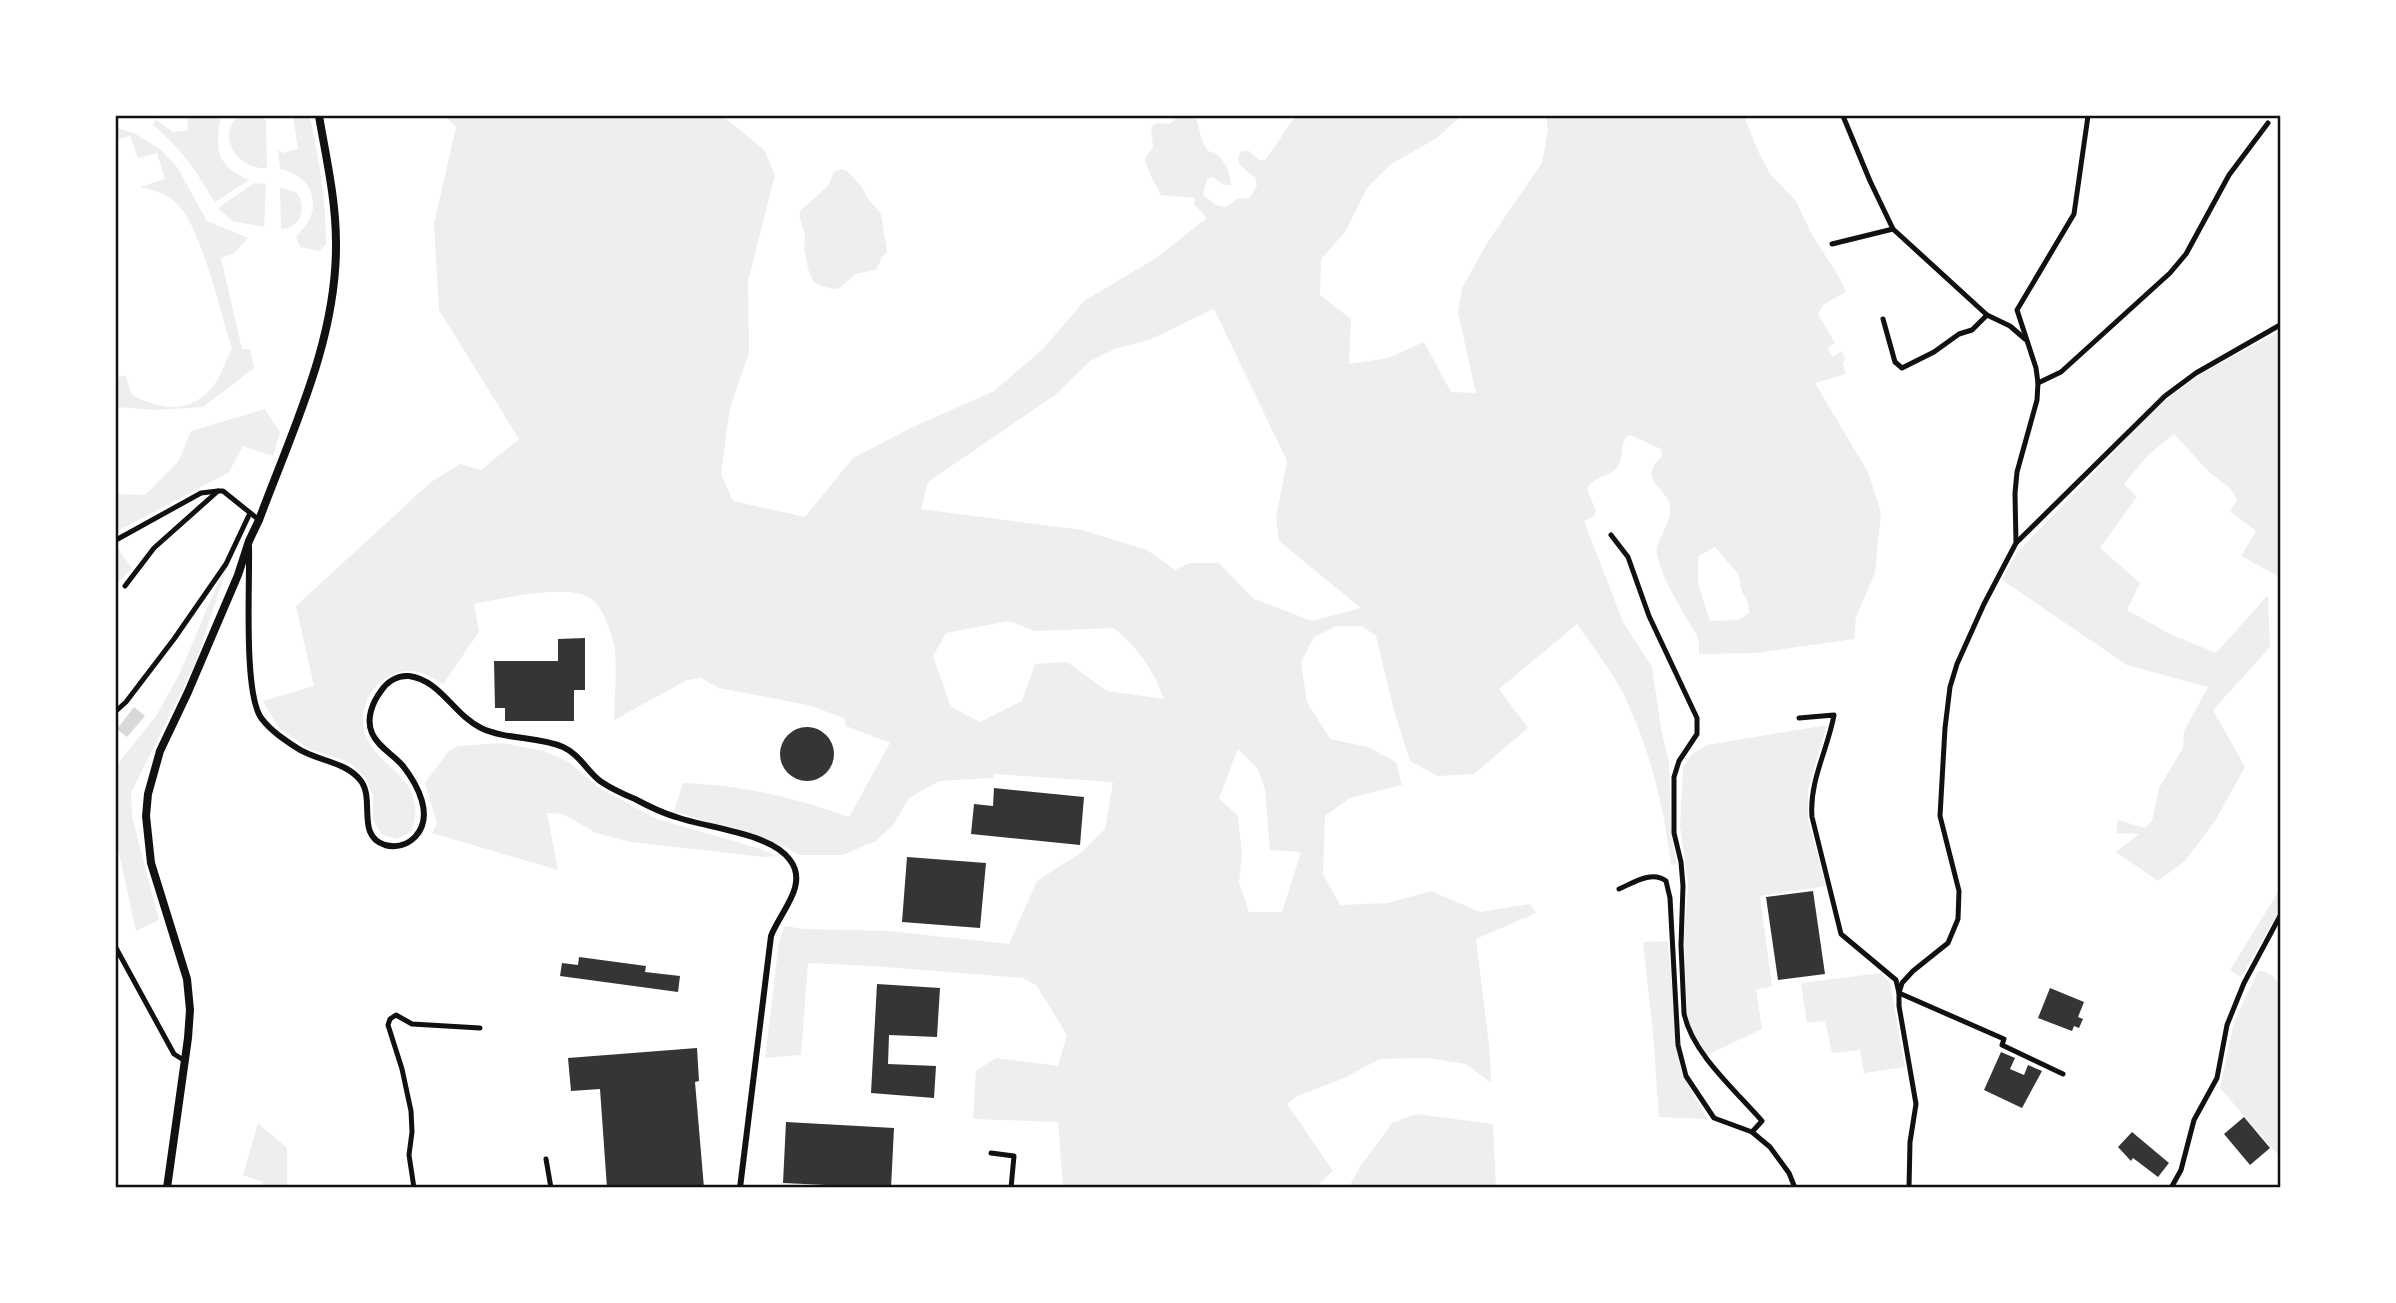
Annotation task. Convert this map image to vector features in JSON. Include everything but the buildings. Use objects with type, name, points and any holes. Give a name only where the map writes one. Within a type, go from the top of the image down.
[{"type":"main road","points":[[167,1188],[190,1010],[187,979],[151,863],[146,816],[148,794],[160,751],[238,576],[320,357],[332,302],[336,243],[334,205],[319,116]]},
{"type":"street","points":[[1843,116],[1893,229],[1987,315],[2010,327],[2025,339]]},
{"type":"street","points":[[2016,543],[2017,472],[2037,400],[2038,383],[2017,310],[2074,214],[2088,116]]},
{"type":"street","points":[[2038,383],[2061,372],[2170,273],[2186,254],[2229,174],[2268,122]]},
{"type":"street","points":[[1832,244],[1893,229]]},
{"type":"street","points":[[1883,319],[1895,362],[1902,368],[1934,352],[1959,334],[1972,330],[1987,315]]},
{"type":"street","points":[[1899,993],[1908,976],[1948,943],[1958,919],[1959,891],[1940,816],[1950,687],[1957,664],[1984,604],[2016,543],[2157,402],[2196,373],[2280,325]]},
{"type":"street","points":[[116,540],[201,494],[218,491],[223,491],[259,520]]},
{"type":"street","points":[[125,586],[154,548],[218,491]]},
{"type":"street","points":[[116,711],[126,702],[174,639],[226,564],[250,513]]},
{"type":"street","points":[[1611,535],[1628,557],[1649,616],[1697,718],[1696,734],[1679,761],[1674,778],[1674,833],[1683,886],[1681,945],[1684,1013],[1703,1054],[1762,1121],[1752,1132]]},
{"type":"street","points":[[249,541],[250,666],[256,707],[261,719],[300,751],[348,770],[359,778],[367,796],[369,830],[381,844],[396,847],[403,845],[417,836],[423,823],[424,805],[419,793],[404,767],[373,737],[370,724],[370,711],[379,693],[391,681],[407,676],[432,686],[466,719],[482,729],[565,748],[599,780],[631,798],[677,818],[763,841],[783,851],[790,860],[797,875],[796,884],[771,936],[740,1188]]},
{"type":"street","points":[[1799,718],[1834,715],[1814,784],[1811,817],[1842,934],[1896,980],[1916,1104],[1910,1142],[1909,1188]]},
{"type":"street","points":[[1619,889],[1649,877],[1657,876],[1666,881],[1670,898],[1678,1045],[1686,1076],[1714,1118],[1761,1138],[1778,1157],[1795,1188]]},
{"type":"street","points":[[2171,1188],[2181,1170],[2194,1120],[2217,1078],[2227,1025],[2244,983],[2280,916]]},
{"type":"street","points":[[116,948],[174,1054],[185,1062]]},
{"type":"street","points":[[1899,993],[2004,1039],[2002,1045],[2063,1073]]},
{"type":"street","points":[[414,1188],[409,1154],[411,1111],[402,1069],[388,1025],[390,1019],[396,1014],[412,1024],[480,1028]]},
{"type":"street","points":[[991,1153],[1014,1156],[1011,1188]]},
{"type":"street","points":[[546,1159],[551,1188]]},
{"type":"shaded area","points":[[187,116],[221,116],[218,138],[220,155],[229,168],[249,180],[215,202],[188,161],[153,125],[155,119],[173,132],[188,130]]},
{"type":"shaded area","points":[[239,116],[262,116],[266,121],[267,168],[247,163],[233,150],[229,132]]},
{"type":"shaded area","points":[[293,116],[310,116],[325,210],[326,244],[319,251],[300,247],[296,237],[307,224],[312,212],[311,193],[299,177],[280,169],[278,150],[283,153],[298,149]]},
{"type":"shaded area","points":[[445,116],[723,116],[764,150],[775,175],[748,281],[749,353],[730,408],[721,474],[733,501],[805,517],[853,458],[913,427],[994,391],[1043,349],[1084,301],[1156,258],[1207,218],[1194,204],[1195,198],[1161,195],[1145,158],[1153,148],[1151,127],[1157,123],[1170,124],[1178,116],[1196,116],[1205,145],[1223,161],[1231,181],[1231,185],[1224,185],[1213,177],[1207,179],[1203,195],[1216,205],[1226,207],[1237,199],[1250,198],[1257,185],[1255,178],[1239,164],[1238,157],[1242,151],[1249,151],[1259,160],[1265,160],[1297,116],[1461,116],[1437,138],[1391,164],[1367,188],[1345,232],[1321,259],[1320,295],[1351,319],[1349,364],[1388,358],[1424,342],[1451,392],[1476,393],[1458,313],[1462,288],[1489,240],[1542,163],[1548,130],[1546,116],[1744,116],[1770,174],[1796,201],[1812,235],[1846,292],[1824,304],[1818,314],[1835,343],[1827,348],[1833,357],[1841,351],[1845,358],[1843,364],[1846,374],[1815,383],[1868,472],[1881,512],[1875,573],[1856,617],[1854,639],[1756,653],[1699,654],[1696,634],[1671,591],[1657,555],[1657,547],[1670,511],[1668,499],[1652,478],[1655,465],[1662,456],[1661,449],[1630,435],[1625,438],[1618,466],[1594,481],[1587,489],[1596,511],[1594,516],[1584,521],[1623,622],[1652,667],[1669,762],[1671,832],[1677,864],[1671,865],[1655,779],[1642,737],[1615,678],[1577,624],[1499,689],[1528,728],[1474,774],[1438,776],[1410,761],[1394,711],[1376,636],[1362,626],[1337,626],[1314,637],[1301,662],[1307,702],[1330,739],[1368,747],[1396,762],[1402,785],[1350,798],[1325,816],[1323,874],[1340,905],[1388,903],[1431,891],[1480,912],[1530,904],[1536,913],[1476,939],[1491,1083],[1466,1064],[1428,1058],[1380,1059],[1342,1079],[1297,1096],[1287,1104],[1333,1171],[1316,1187],[1063,1187],[1058,1122],[973,1119],[976,1071],[996,1058],[1058,1066],[1067,1035],[1036,985],[1023,978],[808,963],[801,1055],[765,1058],[779,942],[785,926],[803,929],[888,931],[1009,944],[1037,881],[1082,852],[1105,829],[1113,782],[994,774],[993,778],[939,781],[909,798],[894,824],[876,841],[843,855],[800,855],[785,847],[674,811],[683,783],[726,786],[767,793],[849,817],[890,743],[846,726],[844,718],[808,705],[719,688],[701,678],[687,680],[614,720],[616,662],[609,626],[599,607],[590,598],[566,592],[516,596],[474,604],[479,632],[443,684],[422,673],[406,671],[383,680],[374,689],[364,711],[366,736],[377,753],[405,782],[415,804],[411,832],[397,839],[382,835],[373,820],[373,795],[366,779],[349,762],[309,749],[278,727],[263,701],[314,686],[296,606],[431,482],[460,464],[481,470],[519,439],[439,310],[434,224],[456,127]],"holes":[[[1214,309],[1287,461],[1276,517],[1279,541],[1361,608],[1312,621],[1254,599],[1219,563],[1190,563],[1175,570],[1147,550],[1082,530],[921,509],[928,482],[1055,395],[1090,361],[1117,348],[1149,340]],[[1715,547],[1738,574],[1749,613],[1738,620],[1710,621],[1698,583],[1698,556]],[[1009,621],[1034,631],[1114,628],[1144,660],[1164,699],[1107,691],[1067,662],[1035,664],[1022,701],[980,722],[951,707],[933,656],[946,633]],[[1238,749],[1258,769],[1265,790],[1270,850],[1301,852],[1282,912],[1249,912],[1239,883],[1242,854],[1238,816],[1219,798]]]},
{"type":"shaded area","points":[[116,128],[134,133],[160,149],[177,167],[207,221],[248,238],[233,254],[221,258],[242,349],[250,349],[254,368],[203,407],[155,410],[116,407],[116,378],[125,375],[132,395],[156,405],[179,407],[200,399],[218,379],[232,349],[203,253],[187,218],[171,199],[140,187],[165,179],[157,153],[138,158],[130,136],[116,140]]},
{"type":"shaded area","points":[[841,169],[847,171],[861,186],[881,214],[887,252],[876,270],[855,274],[840,288],[834,289],[814,282],[808,269],[804,248],[805,234],[799,216],[801,210],[828,186],[834,172]]},
{"type":"shaded area","points":[[254,183],[266,184],[264,227],[232,221],[218,208]]},
{"type":"shaded area","points":[[280,187],[297,193],[302,205],[297,221],[288,228],[281,229]]},
{"type":"shaded area","points":[[2280,331],[2280,577],[2241,556],[2256,531],[2230,511],[2237,500],[2231,489],[2209,472],[2174,434],[2149,454],[2124,484],[2137,497],[2100,548],[2140,583],[2127,610],[2170,634],[2216,653],[2268,595],[2270,647],[2213,710],[2245,767],[2215,821],[2185,861],[2158,881],[2116,852],[2139,834],[2116,833],[2118,820],[2145,828],[2152,821],[2159,788],[2183,748],[2184,731],[2208,687],[2127,665],[2002,580],[2016,554],[2155,409],[2196,377]]},
{"type":"shaded area","points":[[265,409],[280,433],[273,456],[243,446],[229,472],[116,532],[116,494],[145,495],[178,462],[191,431]]},
{"type":"shaded area","points":[[116,546],[132,568],[116,585]]},
{"type":"shaded area","points":[[227,567],[196,662],[131,793],[132,817],[159,920],[136,931],[116,839],[116,772],[120,761],[156,716],[180,673]]},
{"type":"shaded area","points":[[134,707],[145,716],[127,737],[117,729]]},
{"type":"shaded area","points":[[1827,725],[1808,789],[1808,819],[1826,886],[1760,896],[1772,987],[1756,989],[1762,1029],[1707,1055],[1690,1027],[1687,1012],[1684,940],[1688,885],[1680,826],[1683,768],[1692,754],[1707,745]]},
{"type":"shaded area","points":[[503,743],[544,751],[569,762],[598,787],[657,819],[777,856],[763,857],[631,842],[596,833],[563,814],[547,813],[558,870],[432,833],[437,823],[425,783],[448,752],[458,746]]},
{"type":"shaded area","points":[[2280,889],[2280,910],[2241,977],[2230,970]]},
{"type":"shaded area","points":[[1668,941],[1681,1071],[1707,1119],[1659,1117],[1643,942]]},
{"type":"shaded area","points":[[2258,971],[2271,975],[2280,985],[2280,1157],[2220,1088],[2234,1022]]},
{"type":"shaded area","points":[[1881,973],[1890,983],[1905,1067],[1864,1073],[1860,1050],[1832,1053],[1825,1021],[1807,1023],[1801,983]]},
{"type":"shaded area","points":[[1416,1114],[1493,1124],[1496,1187],[1349,1187],[1392,1123]]},
{"type":"shaded area","points":[[258,1123],[287,1148],[287,1182],[290,1187],[261,1187],[263,1182],[243,1175]]}]
